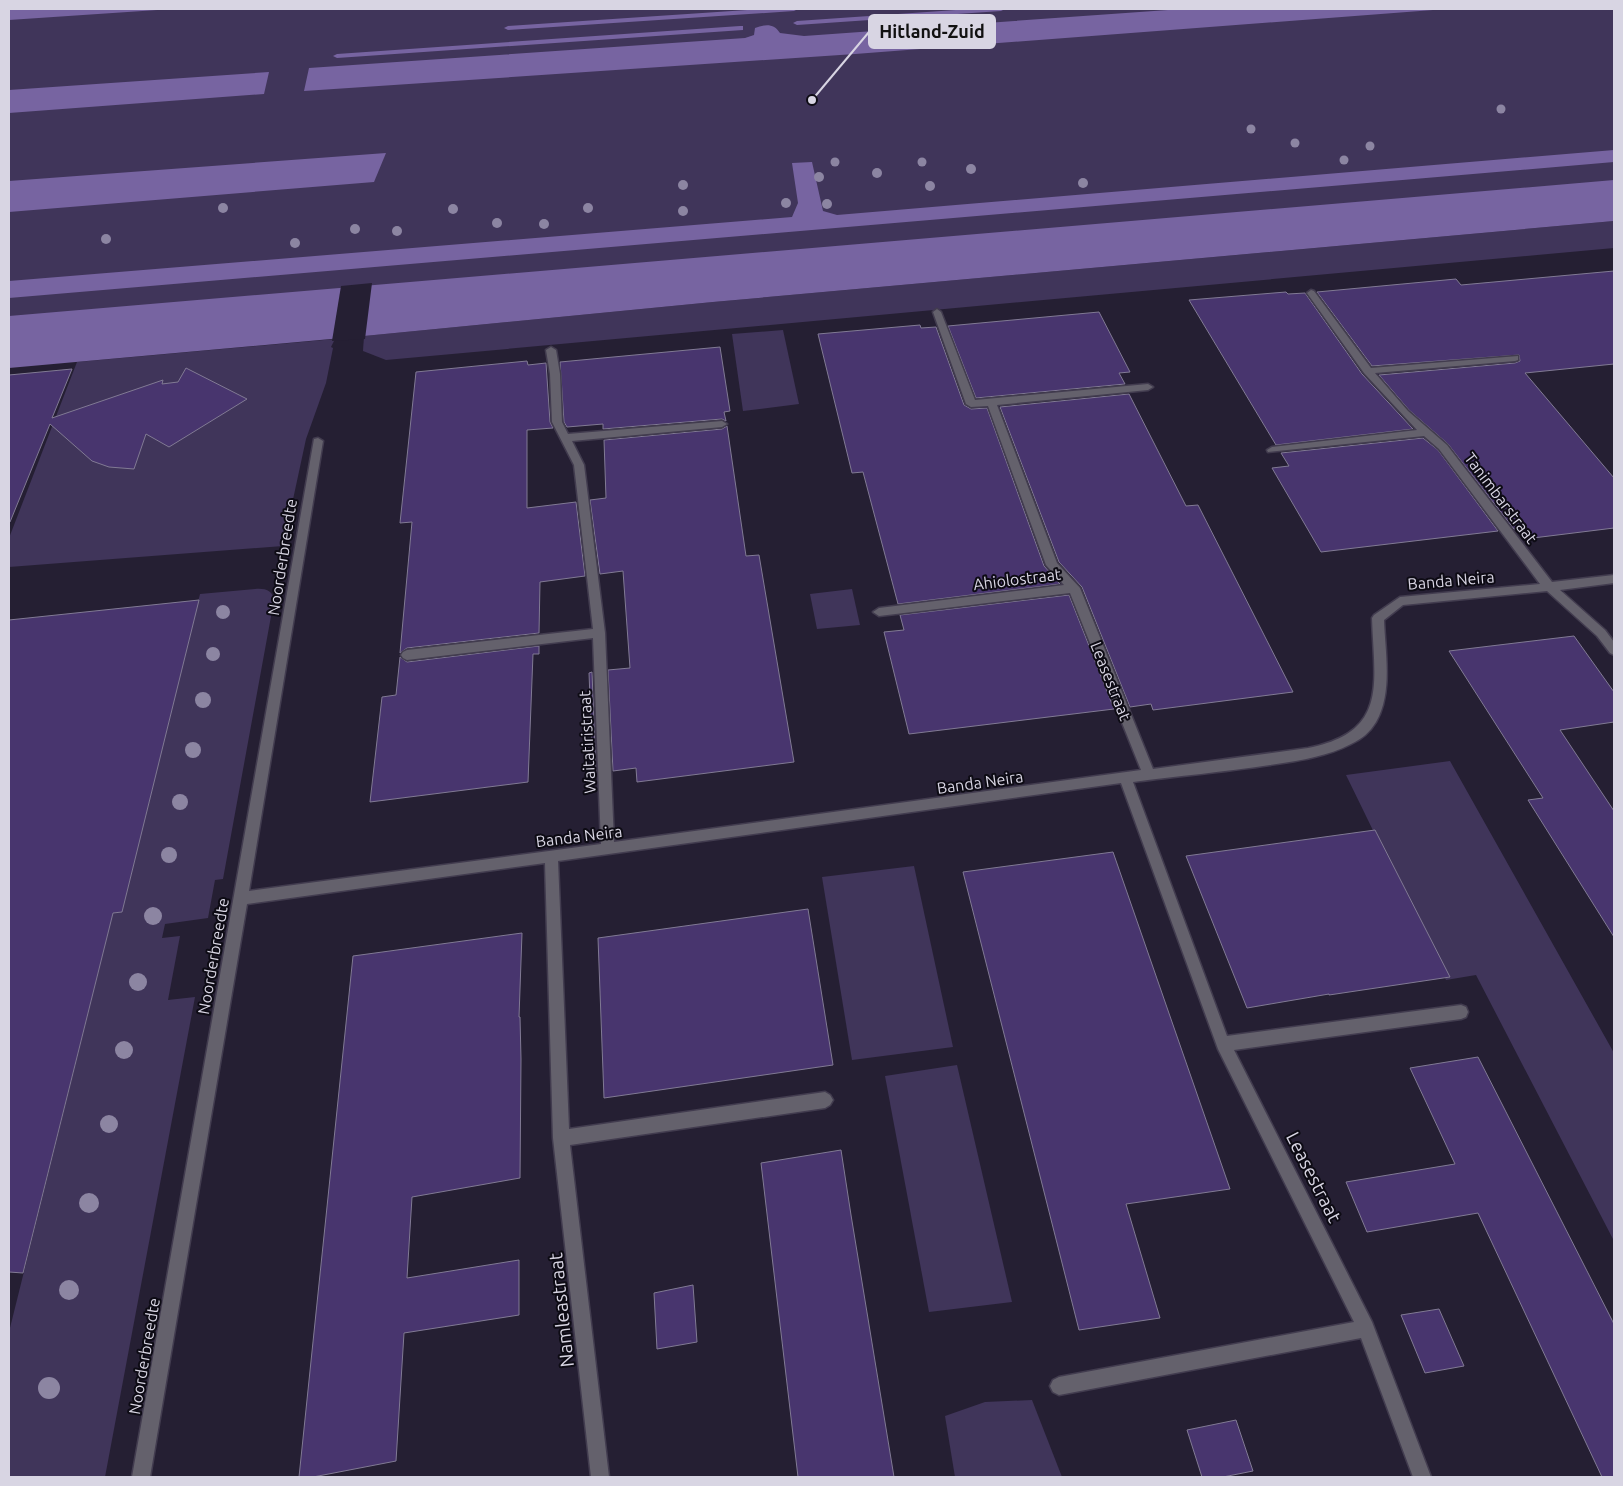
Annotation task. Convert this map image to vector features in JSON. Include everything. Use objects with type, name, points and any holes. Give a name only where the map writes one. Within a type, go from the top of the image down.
[{"type":"street","name":"Tanimbarstraat","points":[[1311,294],[1367,371],[1424,433],[1443,447],[1549,587],[1601,632],[1614,650]]},
{"type":"street","points":[[937,312],[971,404],[992,404],[1148,387]]},
{"type":"street","name":"Waitatiristraat","points":[[551,350],[555,374],[557,422],[579,465],[598,633],[608,849]]},
{"type":"street","points":[[1367,371],[1516,358]]},
{"type":"street","name":"Ahiolostraat","points":[[992,404],[1052,565],[1074,588]]},
{"type":"street","points":[[566,438],[722,424]]},
{"type":"street","points":[[1272,450],[1424,433]]},
{"type":"street","name":"Noorderbreedte","points":[[141,1477],[299,562],[318,441]]},
{"type":"street","name":"Banda Neira","points":[[241,898],[552,855],[843,818],[1125,777],[1311,753],[1343,742],[1366,727],[1378,702],[1378,618],[1400,601],[1614,579]]},
{"type":"street","name":"Ahiolostraat","points":[[879,612],[1074,588]]},
{"type":"street","name":"Leasestraat","points":[[1074,588],[1149,774]]},
{"type":"street","points":[[407,655],[598,633]]},
{"type":"street","name":"Leasestraat","points":[[1125,777],[1223,1044],[1366,1328],[1422,1477]]},
{"type":"street","name":"Namleastraat","points":[[552,855],[561,1138],[600,1477]]},
{"type":"street","points":[[1223,1044],[1461,1012]]},
{"type":"street","points":[[561,1138],[825,1100]]},
{"type":"street","points":[[1059,1386],[1366,1328]]},
{"type":"shaded area","points":[[9,9],[1614,9],[1614,190],[9,323]]},
{"type":"shaded area","points":[[9,9],[172,9],[9,20]]},
{"type":"shaded area","points":[[1182,9],[1446,9],[855,54],[304,91],[309,68],[745,38],[754,35],[755,28],[766,25],[775,27],[780,33],[804,36]]},
{"type":"shaded area","points":[[269,72],[264,94],[9,113],[9,90]]},
{"type":"shaded area","points":[[1614,150],[1614,162],[9,298],[9,281],[792,217],[798,203],[792,163],[812,162],[823,211],[837,215]]},
{"type":"shaded area","points":[[386,153],[374,182],[9,212],[9,181]]},
{"type":"shaded area","points":[[1614,180],[1614,221],[713,302],[9,368],[9,316]]},
{"type":"shaded area","points":[[1614,221],[1614,248],[386,360],[363,351],[364,336],[713,302]]},
{"type":"shaded area","points":[[783,330],[799,404],[743,411],[732,334]]},
{"type":"shaded area","points":[[335,339],[331,347],[333,348],[326,383],[306,439],[283,546],[9,567],[9,538],[77,362]]},
{"type":"shaded area","points":[[255,589],[268,590],[274,600],[223,879],[215,880],[208,918],[165,924],[162,938],[180,936],[168,1000],[195,997],[105,1477],[9,1477],[9,1332],[113,913],[122,912],[200,594]]},
{"type":"shaded area","points":[[852,589],[860,625],[817,629],[810,594]]},
{"type":"shaded area","points":[[1450,761],[1614,1053],[1614,1241],[1476,975],[1446,980],[1346,775]]},
{"type":"shaded area","points":[[914,866],[953,1047],[852,1060],[822,877]]},
{"type":"shaded area","points":[[957,1065],[1012,1302],[929,1312],[885,1076]]},
{"type":"shaded area","points":[[1032,1400],[1062,1477],[955,1477],[945,1416],[985,1402]]},
{"type":"pier","points":[[372,283],[365,339],[332,341],[341,286]]},
{"type":"building","points":[[1614,271],[1614,364],[1525,373],[1614,478],[1614,528],[1533,538],[1526,528],[1514,529],[1448,444],[1409,410],[1379,375],[1515,363],[1520,361],[1519,355],[1372,366],[1317,292],[1456,279],[1461,285]]},
{"type":"building","points":[[1286,292],[1288,294],[1305,293],[1362,374],[1413,429],[1276,445],[1189,300]]},
{"type":"building","points":[[1099,312],[1130,372],[1119,373],[1125,384],[976,398],[948,326]]},
{"type":"building","points":[[920,325],[921,328],[936,327],[964,405],[971,409],[987,408],[1044,566],[1060,584],[898,604],[863,472],[852,473],[818,334]]},
{"type":"building","points":[[720,347],[730,411],[724,412],[726,421],[722,419],[603,429],[603,424],[567,427],[564,422],[560,362]]},
{"type":"building","points":[[527,361],[528,365],[546,363],[550,422],[553,428],[527,430],[527,508],[576,502],[585,576],[540,582],[539,633],[407,648],[400,653],[412,522],[400,523],[416,372]]},
{"type":"building","points":[[186,368],[247,399],[169,447],[146,434],[134,469],[109,467],[92,461],[50,424],[9,521],[9,375],[72,369],[52,418],[163,380],[162,384],[178,382]]},
{"type":"building","points":[[1129,394],[1186,506],[1198,505],[1293,692],[1153,710],[1151,704],[1130,707],[1082,587],[1059,562],[1000,407]]},
{"type":"building","points":[[727,426],[746,556],[759,555],[794,762],[637,782],[636,768],[613,771],[608,670],[630,668],[623,571],[600,574],[590,500],[606,498],[604,440],[722,429]]},
{"type":"building","points":[[1423,438],[1438,450],[1498,531],[1321,552],[1272,468],[1289,466],[1281,453]]},
{"type":"building","points":[[1069,595],[1114,709],[909,734],[884,632],[904,630],[900,615]]},
{"type":"building","points":[[199,600],[122,912],[113,913],[23,1273],[9,1272],[9,620]]},
{"type":"building","points":[[1574,636],[1614,692],[1614,722],[1560,730],[1614,811],[1614,937],[1528,800],[1543,798],[1449,651]]},
{"type":"building","points":[[539,646],[539,654],[533,654],[528,782],[370,802],[382,697],[396,695],[400,657],[407,662]]},
{"type":"building","points":[[592,672],[596,773],[593,774],[589,673]]},
{"type":"building","points":[[1375,830],[1450,977],[1247,1008],[1186,856]]},
{"type":"building","points":[[1113,852],[1230,1189],[1126,1204],[1160,1318],[1079,1330],[963,872]]},
{"type":"building","points":[[808,909],[833,1065],[604,1098],[598,938]]},
{"type":"building","points":[[522,933],[519,1017],[521,1059],[520,1178],[412,1197],[407,1278],[519,1260],[519,1315],[404,1333],[396,1461],[313,1477],[299,1477],[353,956]]},
{"type":"building","points":[[1478,1057],[1614,1324],[1614,1477],[1602,1477],[1478,1213],[1367,1232],[1346,1182],[1455,1164],[1410,1068]]},
{"type":"building","points":[[841,1150],[894,1477],[798,1477],[761,1163]]},
{"type":"building","points":[[693,1285],[697,1342],[657,1349],[654,1293]]},
{"type":"building","points":[[1439,1309],[1464,1366],[1425,1373],[1401,1315]]},
{"type":"building","points":[[1236,1420],[1253,1471],[1223,1477],[1202,1477],[1187,1430]]},
{"type":"waterway","points":[[508,28],[794,9]]},
{"type":"waterway","points":[[797,23],[1001,9]]},
{"type":"waterway","points":[[337,56],[740,28]]},
{"type":"place","name":"Hitland-Zuid","points":[[812,100]]}]
